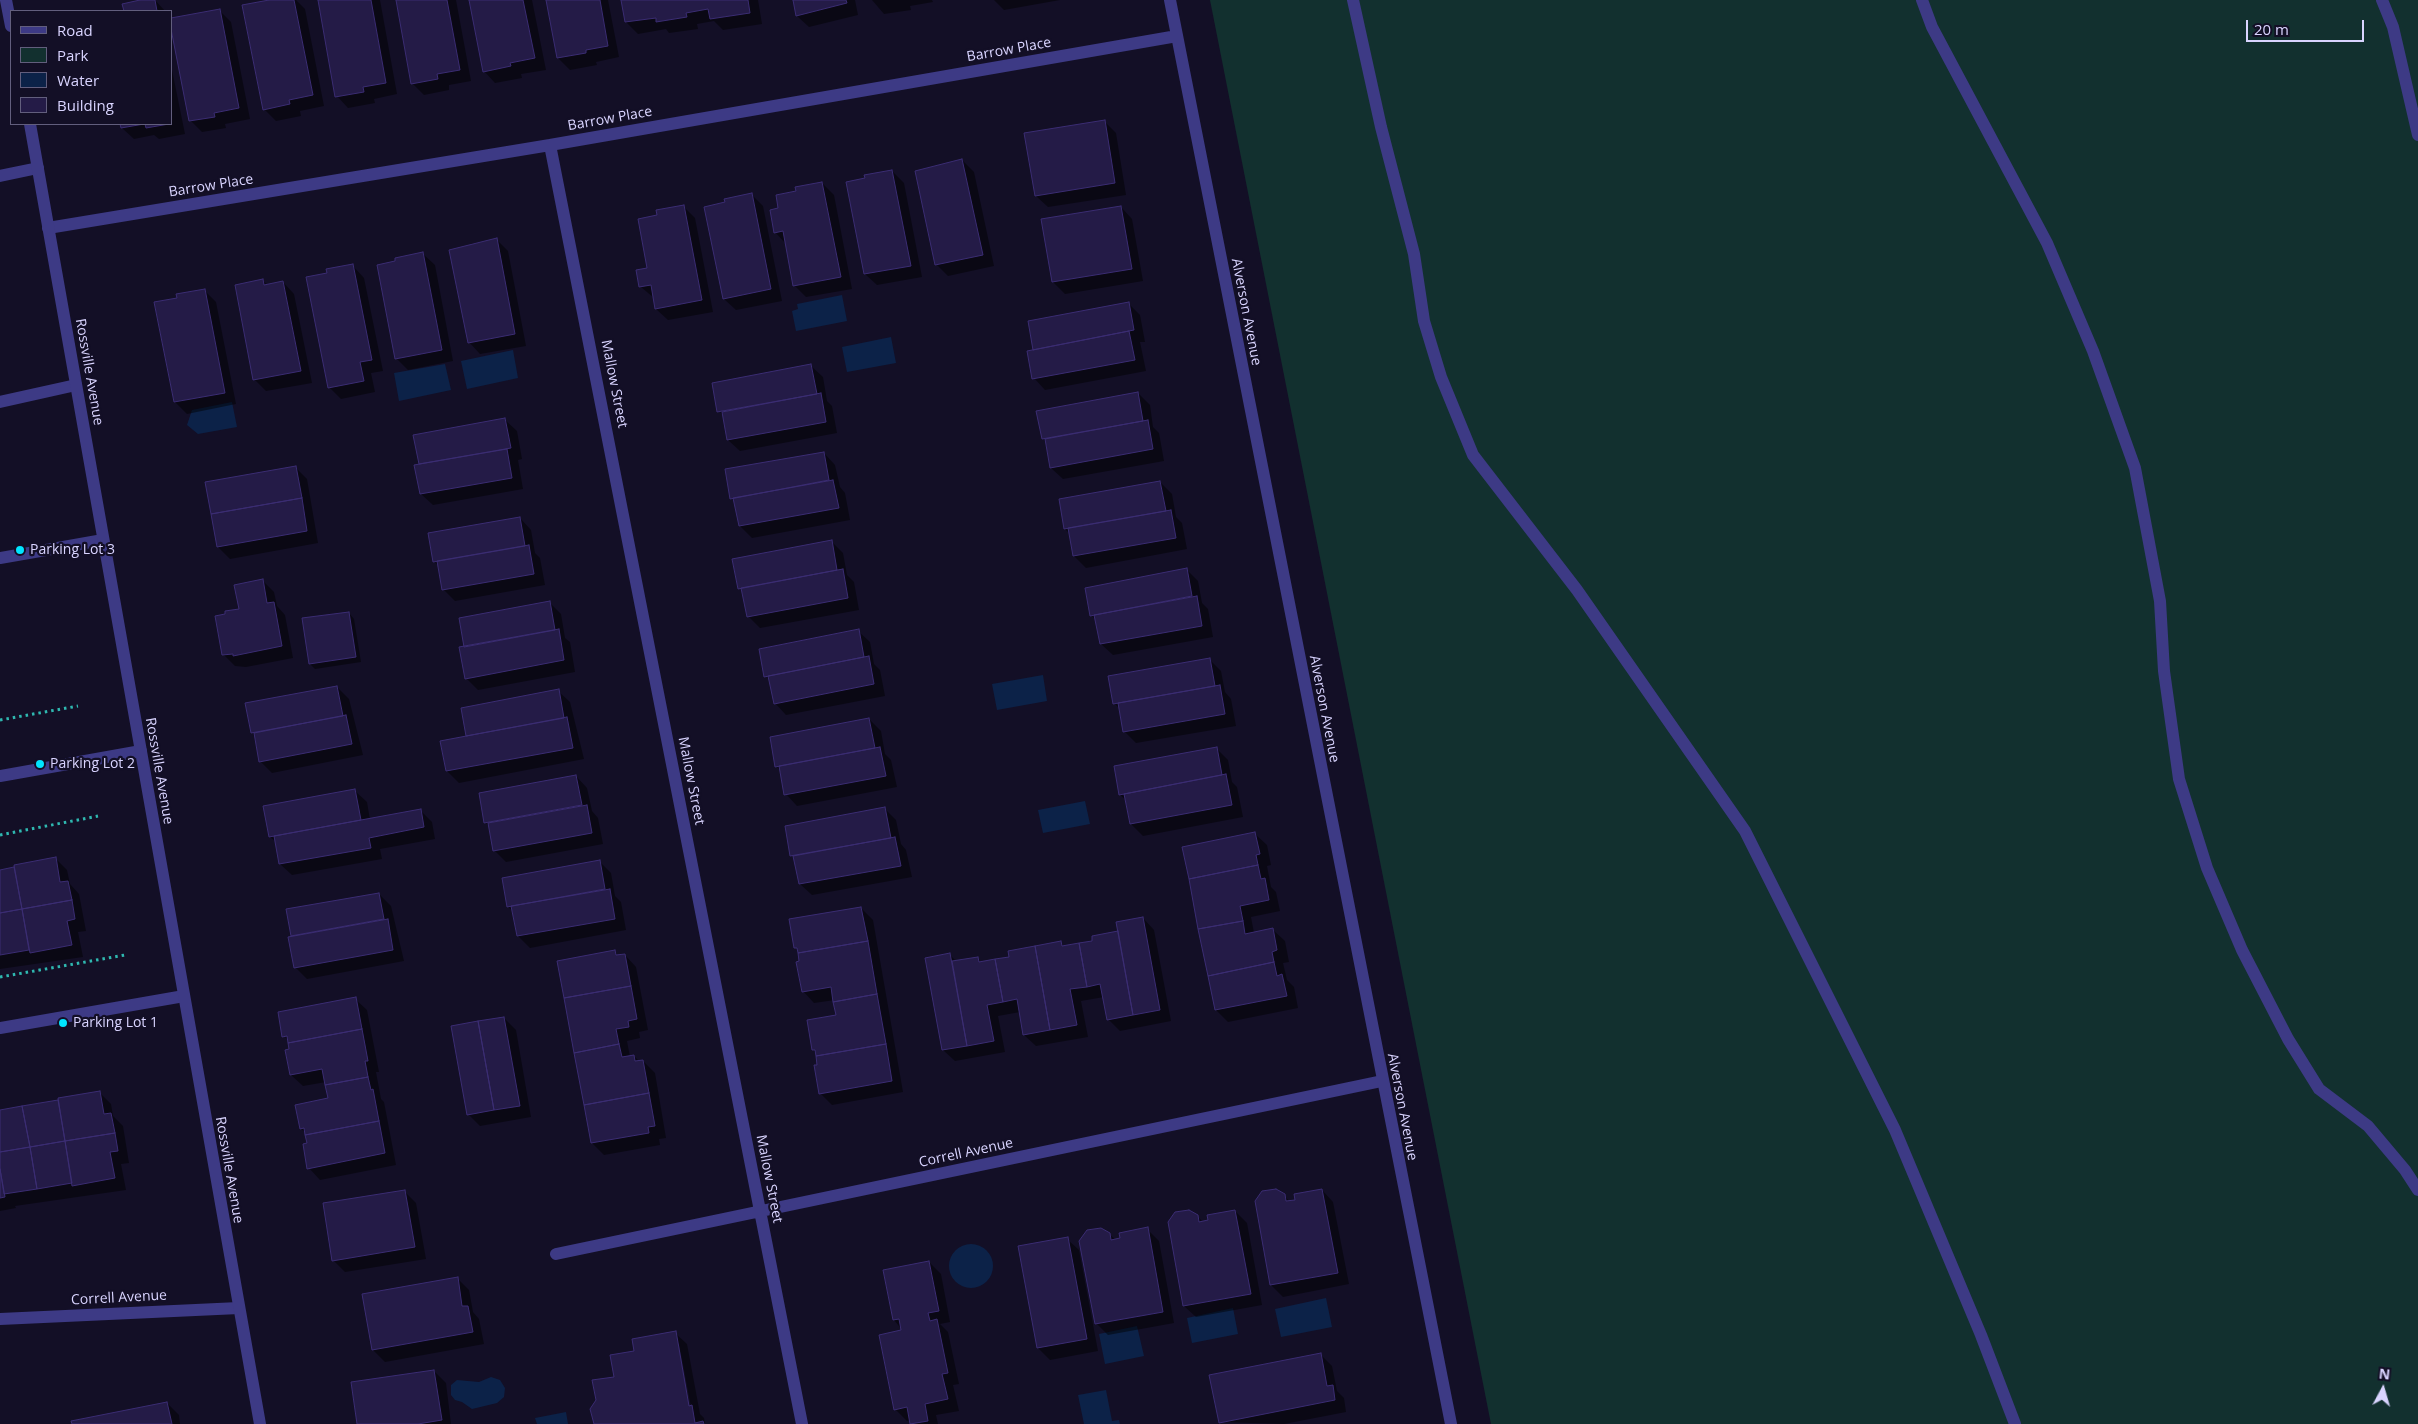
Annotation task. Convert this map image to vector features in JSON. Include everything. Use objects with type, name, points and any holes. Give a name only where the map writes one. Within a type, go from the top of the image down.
[{"type":"street","points":[[6,0],[10,21]]},
{"type":"street","name":"Alverson Avenue","points":[[1170,0],[1450,1424]]},
{"type":"street","points":[[1353,0],[1381,128],[1414,254],[1424,321],[1441,377],[1473,455],[1577,590],[1745,831],[1895,1130],[1981,1335],[2015,1424]]},
{"type":"street","points":[[1922,0],[1932,27],[2047,243],[2093,351],[2135,468],[2160,601],[2164,671],[2179,779],[2207,868],[2242,950],[2288,1039],[2319,1088],[2368,1126],[2405,1170],[2418,1190]]},
{"type":"street","points":[[2382,0],[2393,27],[2418,135]]},
{"type":"street","name":"Barrow Place","points":[[48,228],[550,145],[1177,36]]},
{"type":"street","name":"Rossville Avenue","points":[[30,125],[260,1424]]},
{"type":"street","name":"Mallow Street","points":[[550,145],[802,1424]]},
{"type":"street","points":[[0,176],[38,168]]},
{"type":"street","points":[[0,402],[76,385]]},
{"type":"street","points":[[0,558],[103,540]]},
{"type":"street","points":[[0,776],[140,751]]},
{"type":"street","points":[[0,1028],[184,996]]},
{"type":"street","name":"Correll Avenue","points":[[556,1254],[1382,1081]]},
{"type":"street","name":"Correll Avenue","points":[[0,1319],[238,1308]]},
{"type":"path","points":[[0,720],[78,706]]},
{"type":"path","points":[[0,835],[98,816]]},
{"type":"path","points":[[0,977],[124,955]]},
{"type":"green space","points":[[1210,0],[2418,0],[2418,1424],[1491,1424]]},
{"type":"water","points":[[842,295],[847,321],[796,331],[792,311],[798,309],[797,304]]},
{"type":"water","points":[[891,337],[896,363],[847,372],[842,347]]},
{"type":"water","points":[[513,350],[518,378],[467,389],[461,361]]},
{"type":"water","points":[[445,364],[451,390],[399,401],[394,373]]},
{"type":"water","points":[[232,402],[237,427],[198,434],[187,425],[192,410]]},
{"type":"water","points":[[1043,675],[1047,701],[997,710],[992,684]]},
{"type":"water","points":[[1085,801],[1090,824],[1043,833],[1038,810]]},
{"type":"water","points":[[975,1244],[987,1250],[992,1257],[992,1275],[987,1282],[980,1287],[967,1288],[959,1285],[952,1278],[949,1262],[952,1254],[959,1247]]},
{"type":"water","points":[[1326,1298],[1332,1327],[1281,1337],[1275,1309]]},
{"type":"water","points":[[1233,1308],[1238,1334],[1192,1343],[1187,1318]]},
{"type":"water","points":[[1137,1326],[1144,1356],[1105,1364],[1099,1334]]},
{"type":"water","points":[[491,1377],[500,1380],[505,1388],[504,1397],[497,1403],[472,1409],[462,1402],[455,1400],[451,1395],[451,1385],[457,1380],[479,1382]]},
{"type":"water","points":[[1106,1390],[1112,1421],[1119,1420],[1120,1424],[1084,1424],[1078,1395]]},
{"type":"water","points":[[566,1412],[568,1424],[537,1424],[535,1418]]},
{"type":"building","points":[[140,0],[155,0],[157,10],[124,10],[122,4]]},
{"type":"building","points":[[269,0],[294,0],[313,95],[289,100],[290,104],[263,110],[242,5]]},
{"type":"building","points":[[318,0],[371,0],[386,83],[363,87],[364,92],[335,97]]},
{"type":"building","points":[[396,0],[447,0],[460,70],[437,74],[438,79],[411,84]]},
{"type":"building","points":[[469,0],[523,0],[535,58],[510,63],[511,66],[483,72]]},
{"type":"building","points":[[546,0],[600,0],[608,46],[586,50],[586,53],[557,58]]},
{"type":"building","points":[[621,0],[748,0],[750,13],[710,19],[708,9],[686,13],[687,17],[656,22],[656,18],[625,22]]},
{"type":"building","points":[[793,0],[846,0],[847,3],[796,16]]},
{"type":"building","points":[[220,9],[239,108],[214,113],[215,117],[189,121],[172,34],[172,18]]},
{"type":"building","points":[[1105,120],[1115,183],[1035,196],[1024,133]]},
{"type":"building","points":[[120,125],[138,125],[121,128]]},
{"type":"building","points":[[145,125],[163,125],[146,128]]},
{"type":"building","points":[[962,159],[983,255],[935,265],[915,171]]},
{"type":"building","points":[[892,170],[911,266],[864,274],[846,182],[865,178],[864,175]]},
{"type":"building","points":[[822,182],[841,277],[793,286],[783,231],[774,233],[770,210],[778,208],[776,195],[796,191],[795,187]]},
{"type":"building","points":[[752,193],[771,289],[723,299],[704,207],[725,202],[724,199]]},
{"type":"building","points":[[684,205],[702,300],[655,309],[651,285],[639,287],[636,270],[647,268],[638,219],[657,215],[656,210]]},
{"type":"building","points":[[1121,206],[1132,269],[1052,282],[1041,219]]},
{"type":"building","points":[[497,238],[515,334],[468,343],[449,250]]},
{"type":"building","points":[[423,252],[442,350],[395,359],[377,265],[395,261],[395,258]]},
{"type":"building","points":[[353,264],[372,360],[360,362],[364,381],[328,388],[306,277],[327,273],[326,269]]},
{"type":"building","points":[[263,279],[264,285],[283,281],[301,371],[253,380],[235,285]]},
{"type":"building","points":[[205,289],[225,393],[174,402],[154,302],[177,298],[176,294]]},
{"type":"building","points":[[1129,302],[1134,330],[1033,350],[1028,321]]},
{"type":"building","points":[[1129,331],[1135,360],[1032,379],[1027,351]]},
{"type":"building","points":[[811,364],[817,394],[717,412],[712,383]]},
{"type":"building","points":[[1138,392],[1143,421],[1042,439],[1036,411]]},
{"type":"building","points":[[821,393],[826,422],[727,440],[722,412]]},
{"type":"building","points":[[505,418],[511,448],[419,464],[413,435]]},
{"type":"building","points":[[1148,420],[1153,449],[1050,468],[1045,439]]},
{"type":"building","points":[[507,449],[512,478],[420,494],[414,465]]},
{"type":"building","points":[[824,452],[829,480],[730,499],[725,469]]},
{"type":"building","points":[[296,466],[302,498],[211,514],[205,482]]},
{"type":"building","points":[[833,480],[839,508],[739,526],[733,498]]},
{"type":"building","points":[[1160,481],[1166,511],[1064,529],[1059,499]]},
{"type":"building","points":[[302,498],[307,531],[217,547],[211,514]]},
{"type":"building","points":[[1171,510],[1176,538],[1073,556],[1068,528]]},
{"type":"building","points":[[520,517],[525,546],[433,562],[428,533]]},
{"type":"building","points":[[832,540],[837,570],[738,589],[732,559]]},
{"type":"building","points":[[529,545],[534,574],[442,590],[437,561]]},
{"type":"building","points":[[1187,568],[1192,596],[1090,616],[1085,588]]},
{"type":"building","points":[[843,569],[848,598],[747,617],[741,588]]},
{"type":"building","points":[[263,579],[267,603],[274,602],[282,646],[233,656],[233,654],[222,655],[215,616],[225,614],[225,611],[239,609],[234,585]]},
{"type":"building","points":[[1197,596],[1202,626],[1100,644],[1094,615]]},
{"type":"building","points":[[550,601],[555,630],[464,647],[459,618]]},
{"type":"building","points":[[349,612],[356,657],[309,664],[302,618]]},
{"type":"building","points":[[559,629],[564,660],[465,679],[459,647]]},
{"type":"building","points":[[859,629],[864,657],[764,677],[759,649]]},
{"type":"building","points":[[869,656],[874,684],[774,704],[768,676]]},
{"type":"building","points":[[1210,658],[1215,686],[1113,704],[1108,676]]},
{"type":"building","points":[[1220,685],[1225,714],[1123,732],[1118,703]]},
{"type":"building","points":[[337,686],[343,716],[251,733],[245,703]]},
{"type":"building","points":[[559,689],[564,718],[466,736],[461,708]]},
{"type":"building","points":[[346,715],[352,744],[259,762],[254,733]]},
{"type":"building","points":[[567,717],[573,748],[446,771],[440,741]]},
{"type":"building","points":[[869,718],[875,748],[775,767],[770,737]]},
{"type":"building","points":[[880,747],[886,776],[784,795],[779,766]]},
{"type":"building","points":[[1217,747],[1222,775],[1119,795],[1114,766]]},
{"type":"building","points":[[1226,774],[1232,805],[1130,824],[1124,794]]},
{"type":"building","points":[[576,775],[582,805],[484,823],[479,793]]},
{"type":"building","points":[[355,789],[361,820],[269,837],[263,806]]},
{"type":"building","points":[[587,805],[592,833],[493,851],[488,823]]},
{"type":"building","points":[[885,807],[891,838],[790,856],[785,826]]},
{"type":"building","points":[[421,809],[424,827],[369,838],[371,848],[279,864],[274,836]]},
{"type":"building","points":[[1255,832],[1260,854],[1256,855],[1258,865],[1189,879],[1182,847]]},
{"type":"building","points":[[895,837],[901,866],[799,884],[793,856]]},
{"type":"building","points":[[56,857],[60,882],[68,881],[72,900],[22,909],[14,865]]},
{"type":"building","points":[[600,860],[605,889],[507,907],[502,878]]},
{"type":"building","points":[[1258,865],[1261,879],[1265,878],[1269,900],[1240,906],[1243,921],[1198,929],[1189,879]]},
{"type":"building","points":[[14,867],[22,909],[0,913],[0,870]]},
{"type":"building","points":[[610,889],[615,919],[517,936],[511,906]]},
{"type":"building","points":[[379,893],[384,919],[291,936],[286,909]]},
{"type":"building","points":[[72,900],[75,919],[67,921],[72,945],[30,953],[22,909]]},
{"type":"building","points":[[861,907],[868,941],[798,953],[797,948],[794,948],[789,919]]},
{"type":"building","points":[[22,909],[29,950],[0,955],[0,913]]},
{"type":"building","points":[[1143,917],[1160,1010],[1133,1015],[1116,922]]},
{"type":"building","points":[[388,919],[393,950],[294,968],[288,937]]},
{"type":"building","points":[[1243,921],[1245,934],[1273,928],[1277,950],[1272,952],[1274,962],[1208,976],[1198,929]]},
{"type":"building","points":[[1118,931],[1133,1015],[1107,1020],[1100,984],[1087,987],[1079,943],[1092,941],[1092,936]]},
{"type":"building","points":[[868,941],[877,994],[833,1002],[831,987],[802,992],[796,962],[799,961],[798,953]]},
{"type":"building","points":[[1061,941],[1062,946],[1079,943],[1087,987],[1070,989],[1077,1025],[1050,1030],[1035,946]]},
{"type":"building","points":[[1035,946],[1050,1030],[1023,1035],[1017,999],[1003,1002],[995,959],[1009,957],[1008,951]]},
{"type":"building","points":[[615,950],[616,955],[625,954],[631,986],[564,998],[557,961]]},
{"type":"building","points":[[950,953],[967,1046],[942,1050],[925,958]]},
{"type":"building","points":[[978,957],[979,962],[995,959],[1003,1002],[987,1005],[994,1041],[967,1046],[952,961]]},
{"type":"building","points":[[1274,962],[1277,976],[1282,974],[1287,996],[1215,1010],[1208,976]]},
{"type":"building","points":[[631,986],[637,1019],[628,1021],[629,1027],[616,1029],[619,1044],[574,1053],[564,998]]},
{"type":"building","points":[[877,994],[886,1044],[816,1056],[815,1050],[812,1050],[807,1020],[836,1015],[833,1002]]},
{"type":"building","points":[[356,997],[362,1029],[288,1043],[287,1036],[282,1037],[278,1012]]},
{"type":"building","points":[[504,1017],[520,1106],[494,1110],[478,1021]]},
{"type":"building","points":[[478,1021],[494,1110],[467,1115],[451,1026]]},
{"type":"building","points":[[362,1029],[368,1061],[365,1061],[368,1077],[325,1085],[322,1069],[290,1075],[285,1050],[289,1049],[288,1043]]},
{"type":"building","points":[[619,1044],[622,1057],[634,1055],[635,1061],[643,1060],[649,1093],[584,1105],[574,1053]]},
{"type":"building","points":[[886,1044],[892,1081],[819,1094],[814,1065],[817,1065],[816,1056]]},
{"type":"building","points":[[368,1077],[371,1090],[373,1089],[379,1121],[305,1135],[304,1128],[300,1129],[295,1105],[328,1098],[325,1085]]},
{"type":"building","points":[[100,1091],[104,1114],[111,1113],[115,1133],[65,1141],[58,1098]]},
{"type":"building","points":[[649,1093],[655,1126],[648,1127],[649,1133],[591,1143],[584,1105]]},
{"type":"building","points":[[58,1100],[65,1141],[30,1147],[22,1106]]},
{"type":"building","points":[[22,1106],[30,1147],[0,1152],[0,1110]]},
{"type":"building","points":[[379,1121],[385,1153],[307,1169],[303,1144],[307,1143],[305,1135]]},
{"type":"building","points":[[115,1133],[118,1151],[110,1152],[115,1178],[72,1186],[65,1141]]},
{"type":"building","points":[[65,1141],[72,1183],[37,1189],[30,1147]]},
{"type":"building","points":[[30,1147],[37,1189],[4,1194],[0,1169],[0,1152]]},
{"type":"building","points":[[0,1169],[5,1197],[0,1198]]},
{"type":"building","points":[[1276,1189],[1285,1194],[1286,1201],[1295,1200],[1294,1194],[1322,1189],[1338,1273],[1270,1285],[1255,1201],[1262,1191]]},
{"type":"building","points":[[405,1190],[415,1247],[332,1261],[323,1203]]},
{"type":"building","points":[[1189,1210],[1198,1215],[1199,1222],[1208,1220],[1207,1215],[1235,1210],[1251,1294],[1183,1306],[1168,1222],[1175,1212]]},
{"type":"building","points":[[1148,1227],[1163,1312],[1095,1324],[1079,1241],[1087,1230],[1101,1228],[1110,1233],[1111,1240],[1120,1238],[1119,1233]]},
{"type":"building","points":[[1068,1237],[1087,1339],[1037,1348],[1018,1246]]},
{"type":"building","points":[[929,1261],[939,1311],[928,1313],[930,1321],[937,1319],[948,1373],[942,1374],[948,1399],[925,1404],[928,1421],[910,1424],[907,1407],[894,1410],[879,1335],[901,1330],[899,1319],[893,1320],[883,1270]]},
{"type":"building","points":[[458,1277],[462,1306],[468,1306],[473,1332],[372,1350],[362,1294]]},
{"type":"building","points":[[676,1331],[689,1406],[692,1405],[695,1423],[703,1421],[704,1424],[594,1424],[590,1409],[596,1400],[592,1380],[614,1377],[610,1355],[634,1351],[632,1339]]},
{"type":"building","points":[[1321,1353],[1327,1386],[1333,1385],[1335,1400],[1219,1423],[1209,1375]]},
{"type":"building","points":[[434,1370],[442,1420],[418,1424],[357,1424],[351,1382]]},
{"type":"building","points":[[167,1402],[172,1424],[72,1424],[71,1421]]},
{"type":"place","name":"Parking Lot 3","points":[[20,550]]},
{"type":"place","name":"Parking Lot 2","points":[[40,764]]},
{"type":"place","name":"Parking Lot 1","points":[[63,1023]]}]
